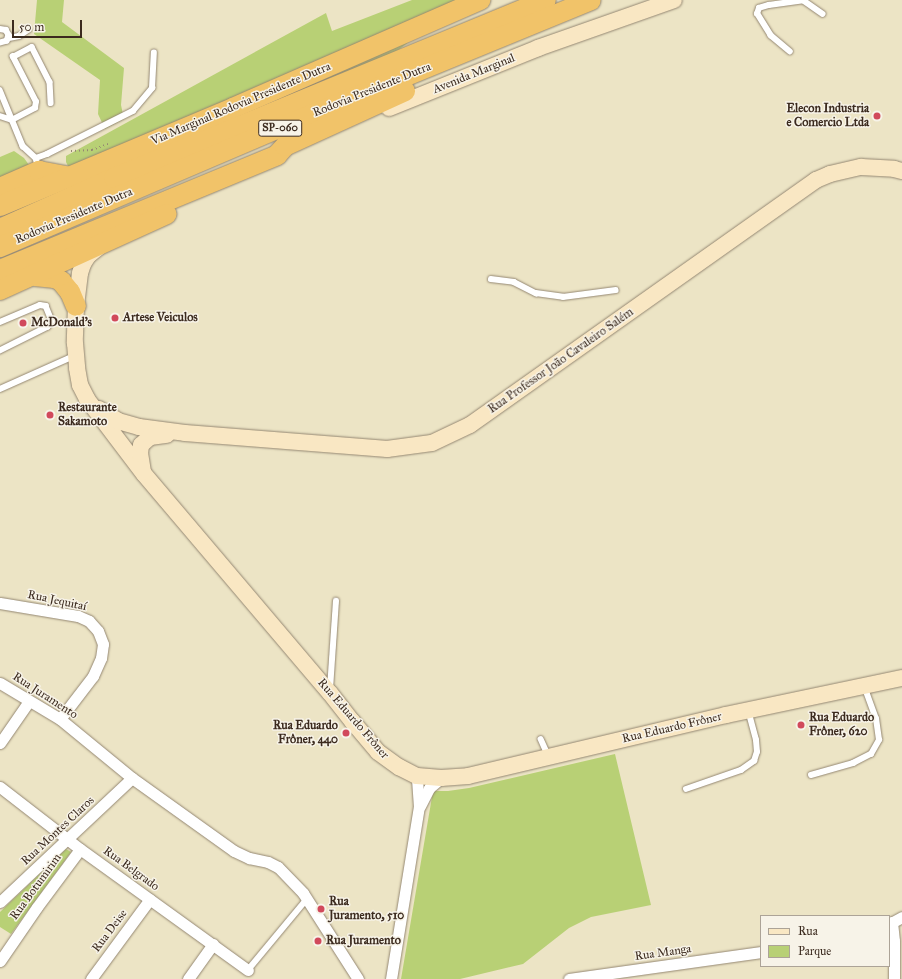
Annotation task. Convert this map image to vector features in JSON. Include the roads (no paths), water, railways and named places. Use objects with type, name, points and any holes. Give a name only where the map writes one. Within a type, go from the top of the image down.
[{"type":"highway","name":"Via Marginal Rodovia Presidente Dutra","points":[[0,206],[233,108],[480,0]]},
{"type":"highway","name":"Rodovia Presidente Dutra","points":[[0,229],[114,178],[546,0]]},
{"type":"highway","name":"Rodovia Presidente Dutra","points":[[0,247],[277,129],[591,0]]},
{"type":"highway","name":"Rodovia Presidente Dutra","points":[[0,270],[277,155],[285,146],[543,28],[562,12]]},
{"type":"highway","points":[[0,188],[37,165],[70,176]]},
{"type":"highway","points":[[0,290],[35,276],[214,192],[231,174]]},
{"type":"highway","points":[[35,276],[55,278],[61,281],[70,292],[76,306]]},
{"type":"main road","name":"Avenida Marginal","points":[[277,155],[516,56],[674,0]]},
{"type":"main road","name":"Rua Professor João Cavaleiro Salém","points":[[87,399],[118,422],[139,427],[185,433],[387,449],[432,443],[470,425],[816,180],[830,174],[861,167],[894,169],[902,171]]},
{"type":"main road","name":"Rua Eduardo Frôner","points":[[100,246],[88,256],[83,264],[80,273],[76,306],[76,355],[80,385],[87,399],[144,474],[378,752],[399,767],[417,776],[441,778],[468,776],[748,711],[902,678]]},
{"type":"main road","name":"Rua Professor João Cavaleiro Salém","points":[[144,474],[140,454],[141,446],[145,440],[150,437],[185,433]]},
{"type":"street","name":"Rua Jequitaí","points":[[0,603],[78,616],[89,621],[98,631],[103,644],[101,658],[93,676],[60,719]]},
{"type":"street","name":"Rua Juramento","points":[[0,683],[60,719],[132,778],[234,851],[249,858],[268,862],[278,867],[307,899],[358,979]]},
{"type":"street","points":[[0,743],[29,701]]},
{"type":"street","points":[[391,979],[420,807],[417,776]]},
{"type":"street","name":"Rua Montes Claros","points":[[3,896],[69,840],[132,778]]},
{"type":"street","points":[[420,807],[430,788],[441,778]]},
{"type":"street","name":"Rua Belgrado","points":[[0,787],[80,849],[248,970]]},
{"type":"street","name":"Rua Botumirim","points":[[0,961],[37,907],[80,849]]},
{"type":"street","name":"Rua Deise","points":[[91,979],[150,899]]},
{"type":"street","points":[[894,979],[895,941],[890,923],[902,916]]},
{"type":"street","points":[[188,979],[213,944]]},
{"type":"street","name":"Rua Manga","points":[[569,979],[760,952]]},
{"type":"lane","points":[[790,52],[772,36],[757,14],[759,8],[803,0],[823,14]]},
{"type":"lane","points":[[0,28],[7,31],[9,38]]},
{"type":"lane","points":[[0,43],[5,43],[9,38],[19,36],[28,30]]},
{"type":"lane","points":[[0,116],[12,120],[29,112],[36,105],[12,57],[32,47],[50,82],[51,103]]},
{"type":"lane","points":[[0,90],[23,146],[37,165],[47,154],[133,111],[152,88],[154,53]]},
{"type":"lane","points":[[491,279],[514,282],[536,293],[563,297],[616,290]]},
{"type":"lane","points":[[0,322],[40,305],[46,306],[52,321],[48,327],[0,351]]},
{"type":"lane","points":[[1,387],[76,355]]},
{"type":"lane","points":[[330,694],[336,602]]},
{"type":"lane","points":[[811,775],[853,763],[871,754],[879,740],[876,719],[864,686]]},
{"type":"lane","points":[[686,789],[741,770],[754,761],[757,752],[756,740],[748,711]]},
{"type":"lane","points":[[541,739],[549,758]]},
{"type":"lane","points":[[248,970],[307,899]]},
{"type":"place","name":"Elecon Industria e Comercio Ltda","points":[[877,116]]},
{"type":"place","name":"Artese Veiculos","points":[[115,318]]},
{"type":"place","name":"McDonald's","points":[[23,323]]},
{"type":"place","name":"Restaurante Sakamoto","points":[[50,415]]},
{"type":"place","name":"Rua Eduardo Frôner, 620","points":[[801,725]]},
{"type":"place","name":"Rua Eduardo Frôner, 440","points":[[346,733]]},
{"type":"place","name":"Rua Juramento, 510","points":[[321,909]]},
{"type":"place","name":"Rua Juramento","points":[[318,941]]}]
